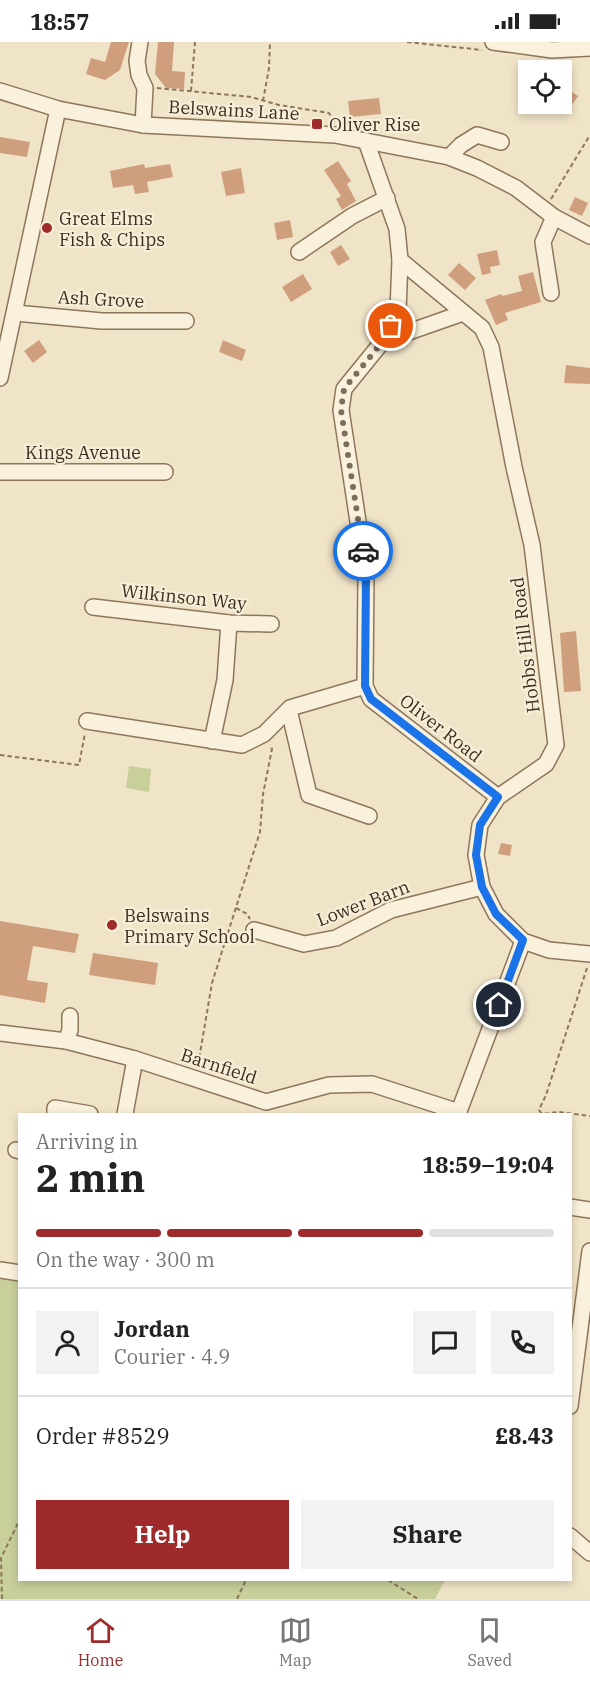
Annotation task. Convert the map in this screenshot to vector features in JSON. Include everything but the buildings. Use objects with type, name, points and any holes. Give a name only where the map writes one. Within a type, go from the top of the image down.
[{"type":"street","points":[[140,42],[137,61],[139,75],[145,88],[143,125]]},
{"type":"street","points":[[493,42],[552,50],[590,48]]},
{"type":"street","name":"Belswains Lane","points":[[0,91],[58,109],[143,125],[335,135],[448,157],[477,168],[516,188],[549,214],[590,236]]},
{"type":"street","points":[[0,378],[58,109]]},
{"type":"street","points":[[448,157],[477,135],[501,142]]},
{"type":"street","points":[[87,721],[242,746],[264,734],[289,710],[365,686],[366,574],[341,410],[344,389],[383,341],[398,311],[400,260],[397,229],[366,141]]},
{"type":"street","points":[[299,252],[387,198]]},
{"type":"street","points":[[549,214],[543,242],[551,293]]},
{"type":"street","points":[[400,260],[463,313]]},
{"type":"street","name":"Ash Grove","points":[[15,313],[102,321],[186,321]]},
{"type":"street","points":[[383,341],[463,313]]},
{"type":"street","name":"Hobbs Hill Road","points":[[463,313],[482,328],[491,346],[514,468],[532,544],[556,745],[546,764],[498,797],[480,825],[476,855],[482,887],[496,914],[523,940],[549,950],[590,954]]},
{"type":"street","name":"Kings Avenue","points":[[0,472],[165,472]]},
{"type":"street","name":"Wilkinson Way","points":[[93,607],[229,623],[271,624]]},
{"type":"street","points":[[212,741],[225,680],[229,623]]},
{"type":"street","name":"Oliver Road","points":[[365,686],[371,699],[498,797]]},
{"type":"street","points":[[289,710],[309,795],[369,816]]},
{"type":"street","name":"Lower Barn","points":[[254,930],[304,944],[336,938],[391,910],[482,887]]},
{"type":"street","points":[[458,1113],[523,940]]},
{"type":"street","points":[[66,1041],[70,1030],[70,1016]]},
{"type":"street","name":"Barnfield","points":[[0,1033],[66,1041],[135,1059],[266,1102],[328,1085],[372,1084],[458,1113]]},
{"type":"street","points":[[125,1113],[135,1059]]},
{"type":"street","points":[[54,1113],[55,1108],[84,1113]]},
{"type":"street","points":[[572,1207],[590,1210]]},
{"type":"street","points":[[572,1390],[590,1251]]},
{"type":"street","points":[[0,1270],[18,1273]]},
{"type":"street","points":[[572,1538],[590,1552]]},
{"type":"path","points":[[191,90],[195,42]]},
{"type":"path","points":[[262,101],[269,68],[270,42]]},
{"type":"path","points":[[145,88],[191,90],[251,97],[329,113],[335,120],[335,135]]},
{"type":"path","points":[[549,214],[590,135]]},
{"type":"path","points":[[0,755],[79,765],[87,721]]},
{"type":"path","points":[[196,1079],[212,983],[260,832],[263,794],[272,748],[264,734]]},
{"type":"path","points":[[236,908],[248,914],[254,930]]},
{"type":"path","points":[[541,1113],[539,1110],[590,960]]},
{"type":"path","points":[[550,1113],[567,1113]]},
{"type":"path","points":[[572,1114],[590,1116]]},
{"type":"path","points":[[2,1599],[2,1558],[18,1523]]},
{"type":"path","points":[[237,1599],[246,1581]]},
{"type":"path","points":[[390,1581],[418,1599]]},
{"type":"green space","points":[[129,766],[151,769],[149,792],[126,788]]},
{"type":"green space","points":[[0,1268],[18,1270],[18,1581],[444,1581],[435,1599],[0,1599]]},
{"type":"way so far","points":[[363,551],[341,410],[344,389],[383,341],[391,326]]},
{"type":"place","name":"Oliver Rise","points":[[317,124]]},
{"type":"place","name":"Great Elms Fish & Chips","points":[[47,228]]},
{"type":"place","name":"Belswains Primary School","points":[[112,925]]},
{"type":"route","points":[[363,551],[366,574],[365,686],[371,699],[498,797],[480,825],[476,855],[482,887],[496,914],[523,940],[499,1005]]}]
